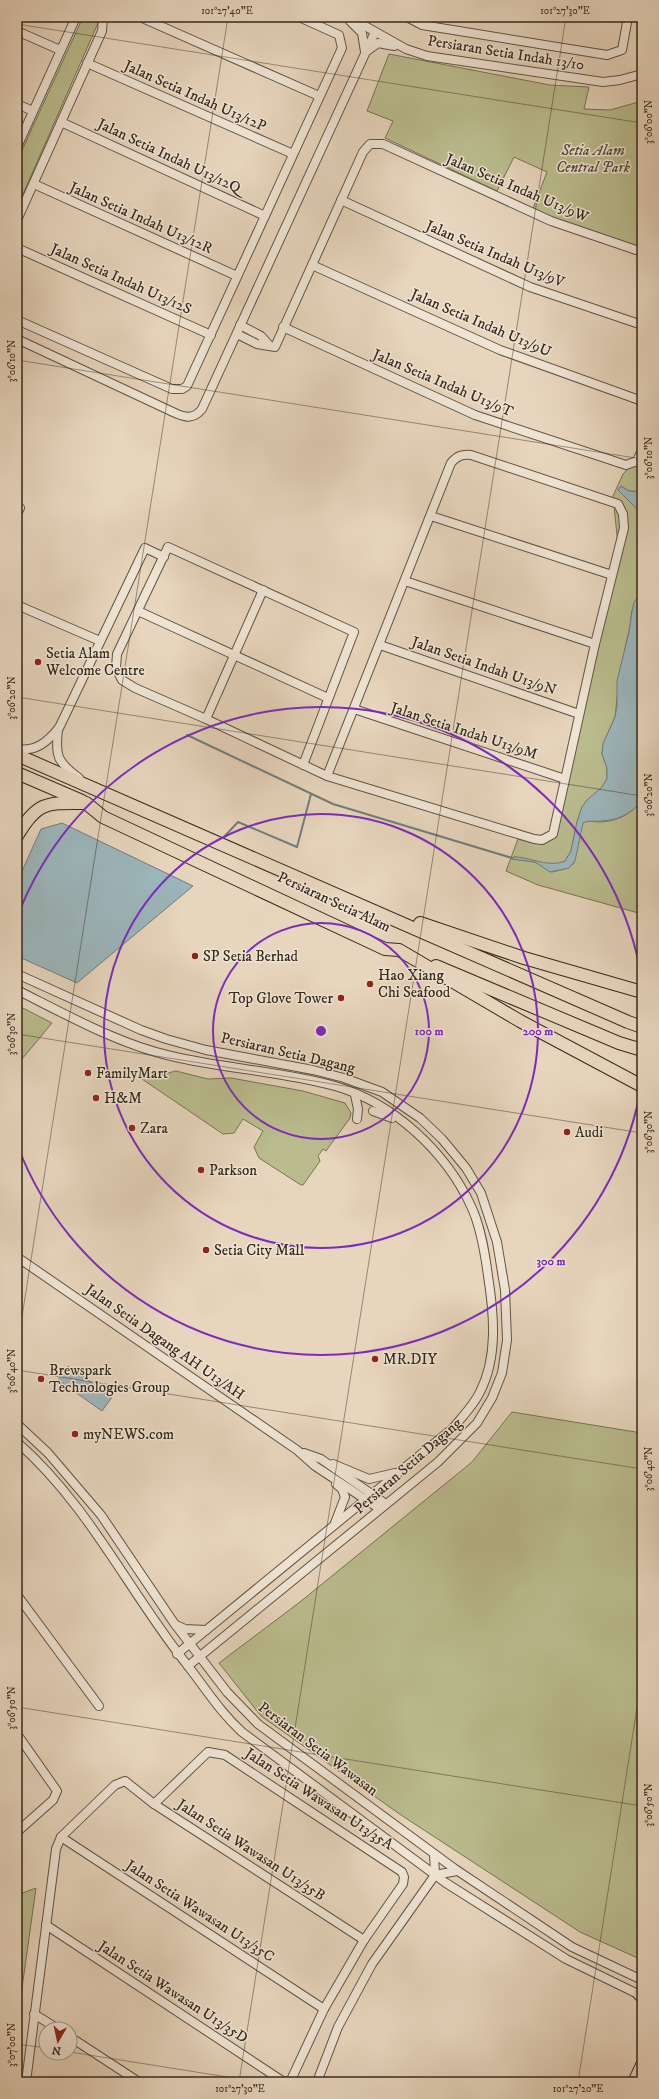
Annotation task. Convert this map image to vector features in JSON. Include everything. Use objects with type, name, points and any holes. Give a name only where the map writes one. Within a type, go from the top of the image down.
[{"type":"highway","name":"Persiaran Setia Alam","points":[[17,755],[642,1027]]},
{"type":"highway","name":"Persiaran Setia Alam","points":[[17,773],[86,803],[399,950],[619,1043],[642,1050]]},
{"type":"highway","points":[[17,836],[33,812],[50,803],[86,803]]},
{"type":"highway","points":[[349,899],[524,958],[620,984],[642,992]]},
{"type":"highway","points":[[399,950],[435,973],[563,1045],[642,1086]]},
{"type":"highway","points":[[620,984],[627,982],[642,983]]},
{"type":"highway","points":[[563,1045],[642,1096]]},
{"type":"main road","points":[[633,2082],[642,2063]]},
{"type":"street","points":[[17,147],[76,17]]},
{"type":"street","points":[[17,220],[102,31],[103,17]]},
{"type":"street","points":[[140,17],[319,96]]},
{"type":"street","points":[[17,320],[172,389],[182,389],[190,382],[342,48],[339,34],[299,17]]},
{"type":"street","points":[[345,17],[362,33],[365,53]]},
{"type":"street","name":"Persiaran Setia Indah 13/10","points":[[349,17],[406,49],[427,56],[603,82],[620,80],[640,74]]},
{"type":"street","points":[[407,17],[422,25],[607,55],[622,50],[628,17]]},
{"type":"street","points":[[17,31],[60,50]]},
{"type":"street","points":[[17,340],[175,413],[191,417],[198,414],[202,409],[237,334],[375,32]]},
{"type":"street","points":[[365,53],[378,43],[406,49]]},
{"type":"street","name":"Jalan Setia Indah U13/12P","points":[[87,63],[293,154]]},
{"type":"street","points":[[17,104],[33,112]]},
{"type":"street","name":"Jalan Setia Indah U13/12Q","points":[[61,122],[265,216]]},
{"type":"street","name":"Jalan Setia Indah U13/9W","points":[[341,200],[366,146],[375,143],[383,144],[551,221],[642,252]]},
{"type":"street","name":"Jalan Setia Indah U13/12R","points":[[34,184],[237,276]]},
{"type":"street","points":[[237,334],[257,344],[275,347],[341,200]]},
{"type":"street","name":"Jalan Setia Indah U13/9V","points":[[341,200],[530,287],[642,325]]},
{"type":"street","name":"Jalan Setia Indah U13/12S","points":[[18,249],[211,335]]},
{"type":"street","name":"Jalan Setia Indah U13/9U","points":[[312,265],[500,350],[642,401]]},
{"type":"street","points":[[240,325],[261,336],[269,345]]},
{"type":"street","name":"Jalan Setia Indah U13/9T","points":[[283,327],[475,415],[619,463],[626,464],[637,462],[642,450]]},
{"type":"street","points":[[304,765],[354,632],[168,547],[117,654],[116,668],[122,680],[135,688],[206,718],[304,765],[327,776],[534,839],[542,840],[552,834],[595,644],[624,528],[623,514],[618,504],[471,455],[463,454],[456,458],[451,463],[327,776]]},
{"type":"street","points":[[17,507],[20,508],[17,514]]},
{"type":"street","points":[[431,516],[612,575]]},
{"type":"street","points":[[17,749],[37,748],[48,741],[59,728],[145,548],[164,557]]},
{"type":"street","points":[[405,581],[595,644]]},
{"type":"street","points":[[206,718],[263,590]]},
{"type":"street","points":[[17,605],[100,641]]},
{"type":"street","points":[[138,611],[328,698]]},
{"type":"street","name":"Jalan Setia Indah U13/9N","points":[[380,645],[579,714]]},
{"type":"street","name":"Jalan Setia Indah U13/9M","points":[[354,709],[565,779]]},
{"type":"street","points":[[59,728],[56,748],[60,759],[68,770],[94,789]]},
{"type":"street","name":"Persiaran Setia Dagang","points":[[17,974],[141,1030],[166,1039],[206,1050],[313,1070],[377,1090],[420,1118],[442,1139],[466,1168],[481,1193],[497,1242],[505,1290],[507,1340],[502,1373],[492,1398],[478,1423],[438,1462],[188,1666]]},
{"type":"street","name":"Persiaran Setia Dagang","points":[[17,990],[90,1026],[170,1056],[336,1086],[377,1104],[402,1122],[437,1152],[457,1180],[472,1208],[485,1254],[490,1290],[494,1343],[487,1376],[480,1393],[466,1413],[453,1428],[177,1654]]},
{"type":"street","points":[[355,1095],[358,1109],[357,1119]]},
{"type":"street","points":[[373,1111],[402,1122]]},
{"type":"street","name":"Jalan Setia Dagang AH U13/AH","points":[[17,1257],[297,1450],[383,1507]]},
{"type":"street","name":"Persiaran Setia Wawasan","points":[[17,1424],[48,1453],[101,1515],[174,1623],[190,1644],[227,1692],[269,1733],[458,1871],[572,1947],[642,1980]]},
{"type":"street","name":"Persiaran Setia Wawasan","points":[[17,1442],[42,1463],[90,1522],[177,1654],[188,1666],[216,1705],[242,1732],[435,1875],[566,1959],[641,1996]]},
{"type":"street","points":[[319,1464],[369,1479],[398,1472]]},
{"type":"street","points":[[319,1464],[345,1493],[345,1498],[334,1524]]},
{"type":"street","points":[[17,1595],[99,1706]]},
{"type":"street","points":[[174,1623],[185,1629],[206,1630]]},
{"type":"street","points":[[209,1667],[210,1654],[215,1644]]},
{"type":"street","points":[[17,1734],[57,1791],[53,1800],[17,1832]]},
{"type":"street","name":"Jalan Setia Wawasan U13/35A","points":[[154,1804],[203,1756],[213,1752],[225,1754],[257,1774],[398,1867],[402,1872],[404,1878],[403,1884],[364,1940]]},
{"type":"street","name":"Jalan Setia Wawasan U13/35B","points":[[61,1837],[115,1785],[125,1781],[154,1804],[364,1940]]},
{"type":"street","points":[[26,2082],[56,1849],[61,1837]]},
{"type":"street","name":"Jalan Setia Wawasan U13/35C","points":[[61,1837],[324,2009]]},
{"type":"street","points":[[317,2082],[338,2027],[372,1964],[435,1875],[434,1854]]},
{"type":"street","points":[[435,1875],[458,1871]]},
{"type":"street","name":"Jalan Setia Wawasan U13/35D","points":[[46,1926],[284,2082]]},
{"type":"street","points":[[290,2082],[324,2009],[364,1940]]},
{"type":"street","points":[[34,2014],[45,2021]]},
{"type":"street","points":[[78,2042],[139,2082]]},
{"type":"green space","points":[[83,17],[98,23],[17,208],[17,161]]},
{"type":"green space","name":"Setia Alam Central Park","points":[[389,54],[550,85],[589,87],[584,109],[610,110],[642,101],[642,251],[532,211],[547,172],[514,157],[497,191],[385,138],[393,121],[367,111]]},
{"type":"green space","points":[[642,454],[642,492],[629,491],[621,486],[618,490],[642,514],[642,592],[632,611],[620,671],[615,717],[603,744],[602,754],[607,768],[607,779],[602,787],[582,807],[577,822],[571,851],[565,861],[552,864],[513,857],[512,859],[535,862],[552,872],[569,868],[574,863],[582,823],[589,821],[601,822],[619,818],[633,810],[642,801],[642,914],[538,885],[506,871],[518,839],[533,843],[542,843],[555,836],[619,555],[613,496],[623,474]]},
{"type":"green space","points":[[17,1005],[52,1023],[17,1065]]},
{"type":"green space","points":[[176,1071],[208,1079],[231,1078],[303,1091],[345,1103],[351,1113],[350,1118],[326,1151],[323,1149],[318,1156],[320,1161],[303,1185],[301,1185],[259,1158],[254,1147],[263,1131],[243,1119],[234,1133],[223,1134],[139,1077],[151,1077]]},
{"type":"green space","points":[[512,1412],[642,1433],[642,1960],[580,1932],[401,1815],[261,1716],[219,1663],[300,1602],[472,1462]]},
{"type":"green space","points":[[36,1888],[17,2024],[17,1895]]},
{"type":"water","points":[[621,486],[629,491],[642,492],[642,514],[618,490]]},
{"type":"water","points":[[642,592],[642,801],[624,816],[619,818],[583,823],[575,861],[569,868],[550,872],[535,862],[511,859],[513,857],[520,857],[546,863],[559,863],[565,861],[571,851],[577,822],[582,807],[587,800],[602,787],[607,779],[607,768],[602,754],[603,744],[615,717],[617,706],[617,681],[629,632],[634,602]]},
{"type":"water","points":[[62,823],[193,886],[77,983],[17,956],[17,882],[41,829]]},
{"type":"water","points":[[68,1366],[112,1397],[102,1411],[58,1380]]},
{"type":"waterway","points":[[187,735],[333,804],[512,858]]},
{"type":"waterway","points":[[222,839],[238,822],[297,847],[311,794]]},
{"type":"place","name":"Setia Alam Welcome Centre","points":[[38,662]]},
{"type":"place","name":"SP Setia Berhad","points":[[195,956]]},
{"type":"place","name":"Hao Xiang Chi Seafood","points":[[370,984]]},
{"type":"place","name":"Top Glove Tower","points":[[341,998]]},
{"type":"place","name":"FamilyMart","points":[[88,1073]]},
{"type":"place","name":"H&M","points":[[96,1098]]},
{"type":"place","name":"Zara","points":[[132,1128]]},
{"type":"place","name":"Audi","points":[[567,1132]]},
{"type":"place","name":"Parkson","points":[[201,1170]]},
{"type":"place","name":"Setia City Mall","points":[[206,1250]]},
{"type":"place","name":"MR.DIY","points":[[375,1359]]},
{"type":"place","name":"Brewspark Technologies Group","points":[[41,1379]]},
{"type":"place","name":"myNEWS.com","points":[[75,1434]]}]
